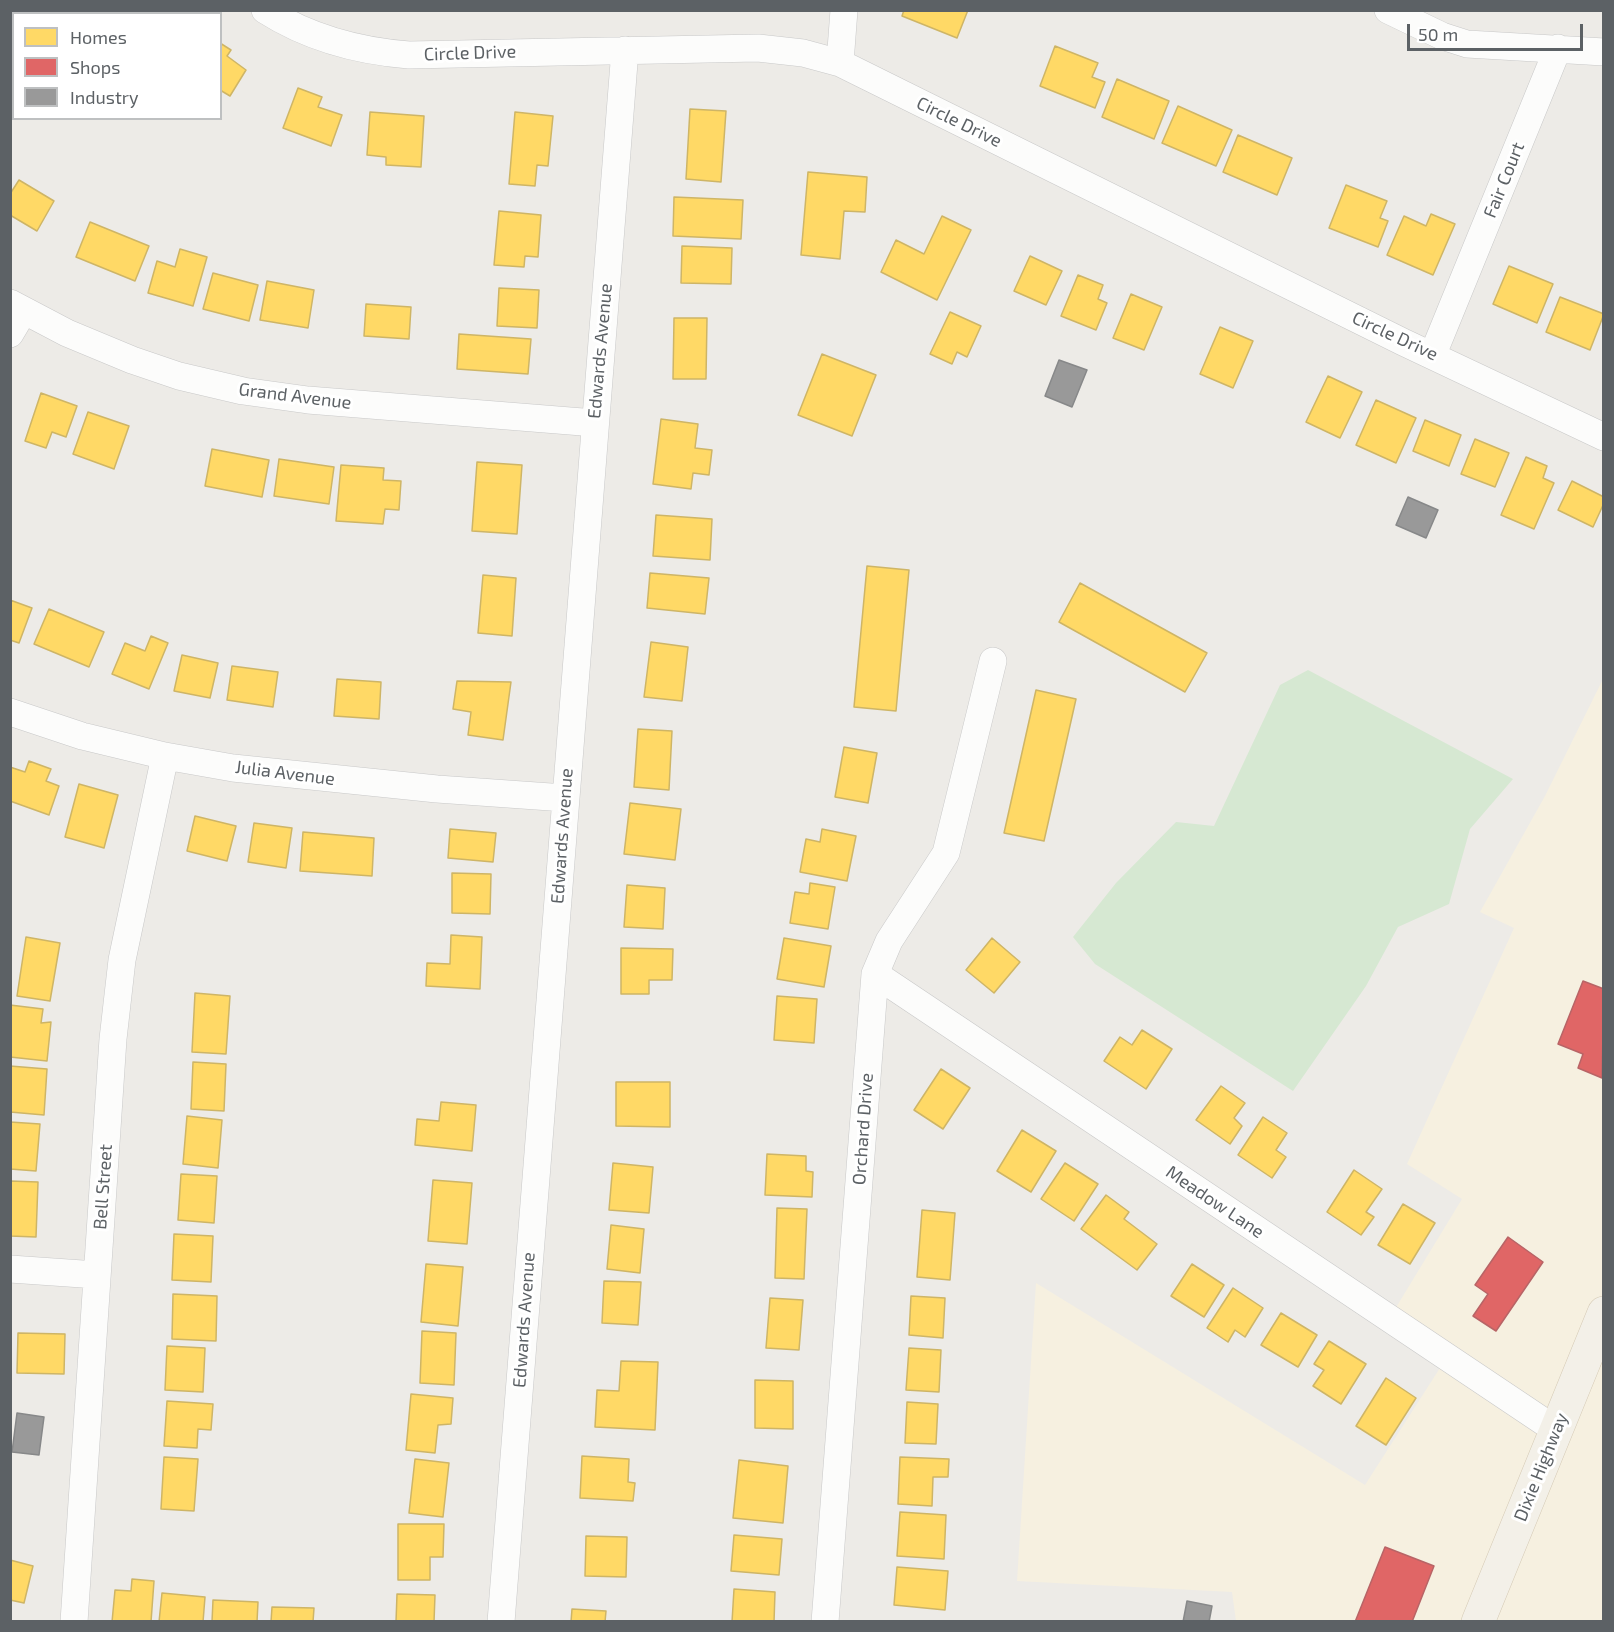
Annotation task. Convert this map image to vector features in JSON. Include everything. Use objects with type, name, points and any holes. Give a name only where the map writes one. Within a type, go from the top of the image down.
[{"type":"main road","name":"Dixie Highway","points":[[1478,1622],[1604,1313]]},
{"type":"street","name":"Circle Drive","points":[[265,10],[319,38],[409,56],[759,48],[803,53],[840,63],[1604,437]]},
{"type":"street","points":[[840,63],[844,10]]},
{"type":"street","points":[[1388,10],[1442,36],[1467,44],[1604,52]]},
{"type":"street","name":"Fair Court","points":[[1433,354],[1558,48]]},
{"type":"street","name":"Edwards Avenue","points":[[501,1622],[625,50]]},
{"type":"street","name":"Grand Avenue","points":[[15,316],[179,376],[243,391],[308,400],[595,423]]},
{"type":"street","name":"Orchard Drive","points":[[825,1622],[875,974],[889,941],[946,853],[993,661]]},
{"type":"street","name":"Julia Avenue","points":[[10,712],[82,736],[165,756],[233,768],[347,781],[565,798]]},
{"type":"street","name":"Bell Street","points":[[74,1622],[113,1040],[122,960],[165,756]]},
{"type":"street","name":"Meadow Lane","points":[[875,974],[1556,1430]]},
{"type":"street","points":[[10,1269],[97,1275]]},
{"type":"shaded area","points":[[1603,679],[1603,1621],[1236,1621],[1232,1592],[1017,1581],[1036,1283],[1365,1485],[1447,1357],[1389,1319],[1462,1199],[1407,1164],[1514,928],[1480,912],[1545,796]]},
{"type":"green space","points":[[1308,670],[1513,779],[1470,829],[1449,904],[1398,927],[1366,986],[1293,1091],[1095,964],[1073,937],[1116,883],[1176,822],[1214,826],[1280,685]]},
{"type":"building: Homes","points":[[904,10],[968,10],[957,38],[902,16]]},
{"type":"building: Homes","points":[[222,44],[231,50],[227,56],[246,70],[230,96],[222,91]]},
{"type":"building: Homes","points":[[1055,46],[1098,63],[1092,77],[1105,82],[1095,108],[1040,86]]},
{"type":"building: Homes","points":[[1117,79],[1169,101],[1154,139],[1102,117]]},
{"type":"building: Homes","points":[[298,88],[322,97],[318,107],[342,115],[331,146],[283,128]]},
{"type":"building: Homes","points":[[1178,106],[1232,130],[1216,166],[1162,143]]},
{"type":"building: Homes","points":[[690,109],[726,111],[721,182],[686,179]]},
{"type":"building: Homes","points":[[370,112],[424,116],[421,167],[386,165],[386,157],[367,155]]},
{"type":"building: Homes","points":[[515,112],[553,116],[548,166],[537,165],[535,186],[509,184]]},
{"type":"building: Homes","points":[[1238,135],[1292,158],[1277,195],[1223,172]]},
{"type":"building: Homes","points":[[808,172],[867,177],[865,212],[844,211],[840,259],[801,255]]},
{"type":"building: Homes","points":[[19,180],[54,201],[37,231],[10,215],[10,194]]},
{"type":"building: Homes","points":[[1346,185],[1387,201],[1380,218],[1388,221],[1378,247],[1329,228]]},
{"type":"building: Homes","points":[[674,197],[743,200],[741,239],[673,236]]},
{"type":"building: Homes","points":[[499,211],[541,215],[538,257],[525,256],[524,267],[494,265]]},
{"type":"building: Homes","points":[[1431,214],[1455,224],[1433,275],[1387,255],[1404,216],[1426,226]]},
{"type":"building: Homes","points":[[942,216],[971,230],[937,300],[881,272],[896,240],[924,254]]},
{"type":"building: Homes","points":[[90,222],[149,246],[135,281],[76,257]]},
{"type":"building: Homes","points":[[682,246],[732,248],[731,284],[681,283]]},
{"type":"building: Homes","points":[[180,249],[207,257],[193,306],[148,293],[157,261],[175,267]]},
{"type":"building: Homes","points":[[1030,256],[1062,271],[1046,305],[1014,291]]},
{"type":"building: Homes","points":[[1509,266],[1553,284],[1537,323],[1493,304]]},
{"type":"building: Homes","points":[[213,273],[258,285],[249,321],[203,309]]},
{"type":"building: Homes","points":[[1078,275],[1103,285],[1098,299],[1107,303],[1096,330],[1061,316]]},
{"type":"building: Homes","points":[[267,281],[314,290],[308,328],[260,320]]},
{"type":"building: Homes","points":[[499,288],[539,290],[537,328],[497,326]]},
{"type":"building: Homes","points":[[1131,294],[1162,307],[1144,350],[1113,338]]},
{"type":"building: Homes","points":[[1560,297],[1604,314],[1590,350],[1546,332]]},
{"type":"building: Homes","points":[[366,304],[411,307],[409,339],[364,336]]},
{"type":"building: Homes","points":[[950,312],[981,326],[967,357],[957,352],[952,364],[930,354]]},
{"type":"building: Homes","points":[[674,318],[707,318],[706,379],[673,379]]},
{"type":"building: Homes","points":[[1220,327],[1253,341],[1233,388],[1200,374]]},
{"type":"building: Homes","points":[[459,334],[531,339],[528,374],[457,369]]},
{"type":"building: Homes","points":[[822,354],[876,375],[852,436],[798,415]]},
{"type":"building: Homes","points":[[1328,376],[1362,392],[1340,438],[1306,422]]},
{"type":"building: Homes","points":[[41,393],[77,406],[66,437],[52,432],[46,448],[25,441]]},
{"type":"building: Homes","points":[[1376,400],[1416,418],[1396,463],[1356,445]]},
{"type":"building: Homes","points":[[88,412],[129,426],[114,469],[73,454]]},
{"type":"building: Homes","points":[[661,419],[698,424],[695,448],[712,450],[709,475],[693,473],[691,489],[653,484]]},
{"type":"building: Homes","points":[[1425,420],[1461,435],[1449,466],[1413,451]]},
{"type":"building: Homes","points":[[1475,439],[1509,453],[1495,487],[1461,474]]},
{"type":"building: Homes","points":[[212,449],[269,460],[262,497],[205,486]]},
{"type":"building: Homes","points":[[1526,457],[1547,466],[1543,478],[1554,483],[1534,529],[1501,515]]},
{"type":"building: Homes","points":[[279,459],[334,467],[329,504],[274,496]]},
{"type":"building: Homes","points":[[477,462],[522,465],[517,534],[472,531]]},
{"type":"building: Homes","points":[[341,465],[384,468],[383,480],[401,481],[399,510],[385,509],[383,524],[336,521]]},
{"type":"building: Homes","points":[[1572,481],[1604,497],[1604,503],[1593,527],[1558,510]]},
{"type":"building: Homes","points":[[656,515],[712,519],[710,560],[653,556]]},
{"type":"building: Homes","points":[[867,566],[909,570],[896,711],[854,707]]},
{"type":"building: Homes","points":[[650,573],[709,578],[705,614],[647,608]]},
{"type":"building: Homes","points":[[483,575],[516,578],[512,636],[478,633]]},
{"type":"building: Homes","points":[[1080,583],[1207,653],[1185,692],[1059,622]]},
{"type":"building: Homes","points":[[10,600],[32,608],[19,643],[10,640]]},
{"type":"building: Homes","points":[[49,609],[104,632],[89,667],[34,644]]},
{"type":"building: Homes","points":[[151,636],[168,643],[149,689],[112,674],[125,643],[145,651]]},
{"type":"building: Homes","points":[[651,642],[688,647],[682,701],[644,697]]},
{"type":"building: Homes","points":[[182,655],[218,663],[210,698],[174,691]]},
{"type":"building: Homes","points":[[232,666],[278,672],[273,707],[227,700]]},
{"type":"building: Homes","points":[[337,679],[381,682],[379,719],[334,716]]},
{"type":"building: Homes","points":[[457,681],[511,682],[503,740],[468,735],[471,712],[453,709]]},
{"type":"building: Homes","points":[[1036,690],[1076,699],[1044,841],[1004,833]]},
{"type":"building: Homes","points":[[638,729],[672,731],[669,790],[634,787]]},
{"type":"building: Homes","points":[[844,747],[877,753],[868,803],[835,797]]},
{"type":"building: Homes","points":[[29,761],[51,769],[46,781],[59,786],[49,815],[10,801],[10,767],[25,772]]},
{"type":"building: Homes","points":[[79,784],[118,795],[104,848],[65,837]]},
{"type":"building: Homes","points":[[630,803],[681,809],[675,860],[624,854]]},
{"type":"building: Homes","points":[[195,816],[236,826],[227,861],[187,851]]},
{"type":"building: Homes","points":[[254,823],[292,828],[286,868],[248,862]]},
{"type":"building: Homes","points":[[450,829],[496,833],[493,862],[448,858]]},
{"type":"building: Homes","points":[[822,829],[856,836],[847,881],[800,872],[806,839],[820,842]]},
{"type":"building: Homes","points":[[303,832],[374,838],[372,876],[300,871]]},
{"type":"building: Homes","points":[[452,873],[491,874],[490,914],[452,913]]},
{"type":"building: Homes","points":[[810,883],[835,887],[828,929],[790,923],[795,892],[809,894]]},
{"type":"building: Homes","points":[[627,885],[665,888],[663,929],[624,927]]},
{"type":"building: Homes","points":[[451,935],[482,937],[480,989],[426,986],[427,963],[450,964]]},
{"type":"building: Homes","points":[[26,937],[60,943],[50,1001],[17,996]]},
{"type":"building: Homes","points":[[784,938],[831,946],[824,987],[777,979]]},
{"type":"building: Homes","points":[[992,938],[1020,962],[994,993],[966,970]]},
{"type":"building: Homes","points":[[621,948],[673,949],[672,980],[649,980],[649,994],[621,994]]},
{"type":"building: Homes","points":[[195,993],[230,996],[226,1054],[192,1052]]},
{"type":"building: Homes","points":[[777,996],[817,999],[814,1043],[774,1040]]},
{"type":"building: Homes","points":[[10,1005],[43,1009],[41,1023],[51,1022],[47,1061],[10,1057]]},
{"type":"building: Homes","points":[[1142,1030],[1172,1049],[1146,1089],[1104,1061],[1120,1037],[1132,1045]]},
{"type":"building: Homes","points":[[193,1062],[226,1064],[224,1111],[191,1109]]},
{"type":"building: Homes","points":[[10,1066],[47,1069],[44,1115],[10,1112]]},
{"type":"building: Homes","points":[[941,1069],[970,1088],[943,1129],[914,1110]]},
{"type":"building: Homes","points":[[616,1082],[670,1082],[670,1127],[616,1126]]},
{"type":"building: Homes","points":[[1221,1086],[1245,1103],[1234,1118],[1242,1126],[1230,1144],[1196,1120]]},
{"type":"building: Homes","points":[[441,1102],[476,1105],[472,1151],[415,1145],[417,1119],[439,1121]]},
{"type":"building: Homes","points":[[187,1116],[222,1120],[218,1168],[183,1164]]},
{"type":"building: Homes","points":[[1263,1117],[1287,1133],[1276,1150],[1286,1157],[1272,1178],[1238,1155]]},
{"type":"building: Homes","points":[[10,1122],[40,1124],[36,1171],[10,1169]]},
{"type":"building: Homes","points":[[1022,1130],[1056,1151],[1031,1192],[997,1171]]},
{"type":"building: Homes","points":[[767,1154],[806,1156],[806,1171],[813,1172],[812,1197],[765,1195]]},
{"type":"building: Homes","points":[[613,1163],[653,1167],[649,1213],[609,1210]]},
{"type":"building: Homes","points":[[1065,1163],[1098,1184],[1074,1221],[1041,1199]]},
{"type":"building: Homes","points":[[1354,1170],[1382,1189],[1366,1212],[1374,1217],[1361,1235],[1327,1212]]},
{"type":"building: Homes","points":[[181,1174],[217,1176],[214,1223],[178,1220]]},
{"type":"building: Homes","points":[[433,1180],[472,1183],[467,1244],[428,1241]]},
{"type":"building: Homes","points":[[10,1181],[38,1182],[36,1237],[10,1236]]},
{"type":"building: Homes","points":[[1106,1195],[1129,1212],[1124,1219],[1157,1244],[1137,1270],[1081,1229]]},
{"type":"building: Homes","points":[[1403,1204],[1435,1223],[1410,1264],[1378,1245]]},
{"type":"building: Homes","points":[[777,1208],[807,1209],[804,1279],[775,1278]]},
{"type":"building: Homes","points":[[922,1210],[955,1213],[950,1280],[917,1277]]},
{"type":"building: Homes","points":[[611,1225],[644,1229],[640,1273],[607,1269]]},
{"type":"building: Homes","points":[[174,1234],[213,1236],[211,1282],[172,1280]]},
{"type":"building: Homes","points":[[426,1264],[463,1267],[458,1326],[421,1322]]},
{"type":"building: Homes","points":[[1192,1264],[1224,1285],[1204,1317],[1171,1296]]},
{"type":"building: Homes","points":[[604,1281],[641,1282],[638,1325],[602,1323]]},
{"type":"building: Homes","points":[[1233,1288],[1263,1308],[1245,1337],[1235,1330],[1228,1342],[1207,1328]]},
{"type":"building: Homes","points":[[173,1294],[217,1296],[216,1341],[172,1339]]},
{"type":"building: Homes","points":[[911,1296],[945,1298],[943,1338],[909,1335]]},
{"type":"building: Homes","points":[[770,1298],[803,1300],[799,1350],[766,1348]]},
{"type":"building: Homes","points":[[1281,1313],[1317,1335],[1298,1367],[1261,1345]]},
{"type":"building: Homes","points":[[422,1331],[456,1333],[454,1385],[420,1383]]},
{"type":"building: Homes","points":[[18,1333],[65,1334],[64,1374],[17,1373]]},
{"type":"building: Homes","points":[[1329,1341],[1366,1364],[1341,1404],[1313,1386],[1324,1370],[1314,1364]]},
{"type":"building: Homes","points":[[167,1346],[205,1348],[203,1392],[165,1390]]},
{"type":"building: Homes","points":[[909,1348],[941,1350],[939,1392],[906,1390]]},
{"type":"building: Homes","points":[[621,1361],[658,1362],[655,1430],[595,1427],[597,1390],[619,1391]]},
{"type":"building: Homes","points":[[1386,1378],[1416,1398],[1386,1445],[1356,1426]]},
{"type":"building: Homes","points":[[755,1380],[793,1381],[793,1429],[755,1428]]},
{"type":"building: Homes","points":[[411,1394],[453,1398],[451,1424],[438,1425],[435,1453],[406,1450]]},
{"type":"building: Homes","points":[[167,1401],[213,1404],[211,1430],[198,1429],[197,1448],[164,1446]]},
{"type":"building: Homes","points":[[907,1402],[938,1404],[936,1444],[905,1443]]},
{"type":"building: Homes","points":[[582,1456],[629,1459],[628,1482],[635,1483],[633,1501],[580,1498]]},
{"type":"building: Homes","points":[[164,1457],[198,1459],[194,1511],[161,1509]]},
{"type":"building: Homes","points":[[900,1457],[949,1459],[948,1477],[933,1477],[932,1506],[898,1504]]},
{"type":"building: Homes","points":[[415,1459],[449,1463],[443,1517],[409,1513]]},
{"type":"building: Homes","points":[[739,1460],[788,1466],[783,1523],[733,1518]]},
{"type":"building: Homes","points":[[900,1512],[946,1515],[944,1559],[897,1556]]},
{"type":"building: Homes","points":[[398,1524],[444,1524],[443,1557],[430,1557],[430,1580],[398,1580]]},
{"type":"building: Homes","points":[[734,1535],[782,1539],[779,1575],[731,1571]]},
{"type":"building: Homes","points":[[586,1536],[627,1537],[626,1577],[585,1576]]},
{"type":"building: Homes","points":[[10,1560],[33,1566],[24,1603],[10,1600]]},
{"type":"building: Homes","points":[[897,1567],[948,1571],[945,1610],[894,1605]]},
{"type":"building: Homes","points":[[132,1579],[154,1581],[151,1622],[112,1622],[115,1590],[131,1591]]},
{"type":"building: Homes","points":[[734,1589],[775,1592],[774,1622],[732,1622]]},
{"type":"building: Homes","points":[[162,1593],[205,1597],[203,1622],[159,1622]]},
{"type":"building: Homes","points":[[397,1594],[435,1595],[434,1622],[396,1622]]},
{"type":"building: Homes","points":[[213,1600],[258,1602],[257,1622],[212,1622]]},
{"type":"building: Homes","points":[[272,1607],[314,1608],[313,1622],[271,1622]]},
{"type":"building: Homes","points":[[572,1609],[606,1611],[605,1622],[571,1622]]},
{"type":"building: Shops","points":[[1583,981],[1604,989],[1602,1078],[1578,1068],[1583,1054],[1558,1044]]},
{"type":"building: Shops","points":[[1508,1237],[1543,1262],[1496,1331],[1473,1316],[1488,1294],[1475,1285]]},
{"type":"building: Shops","points":[[1385,1547],[1434,1566],[1412,1622],[1355,1622]]},
{"type":"building: Industry","points":[[1059,360],[1087,370],[1072,407],[1045,396]]},
{"type":"building: Industry","points":[[1408,497],[1438,510],[1426,538],[1396,525]]},
{"type":"building: Industry","points":[[17,1413],[44,1417],[39,1455],[12,1452]]},
{"type":"building: Industry","points":[[1187,1601],[1212,1606],[1209,1622],[1183,1622]]}]
